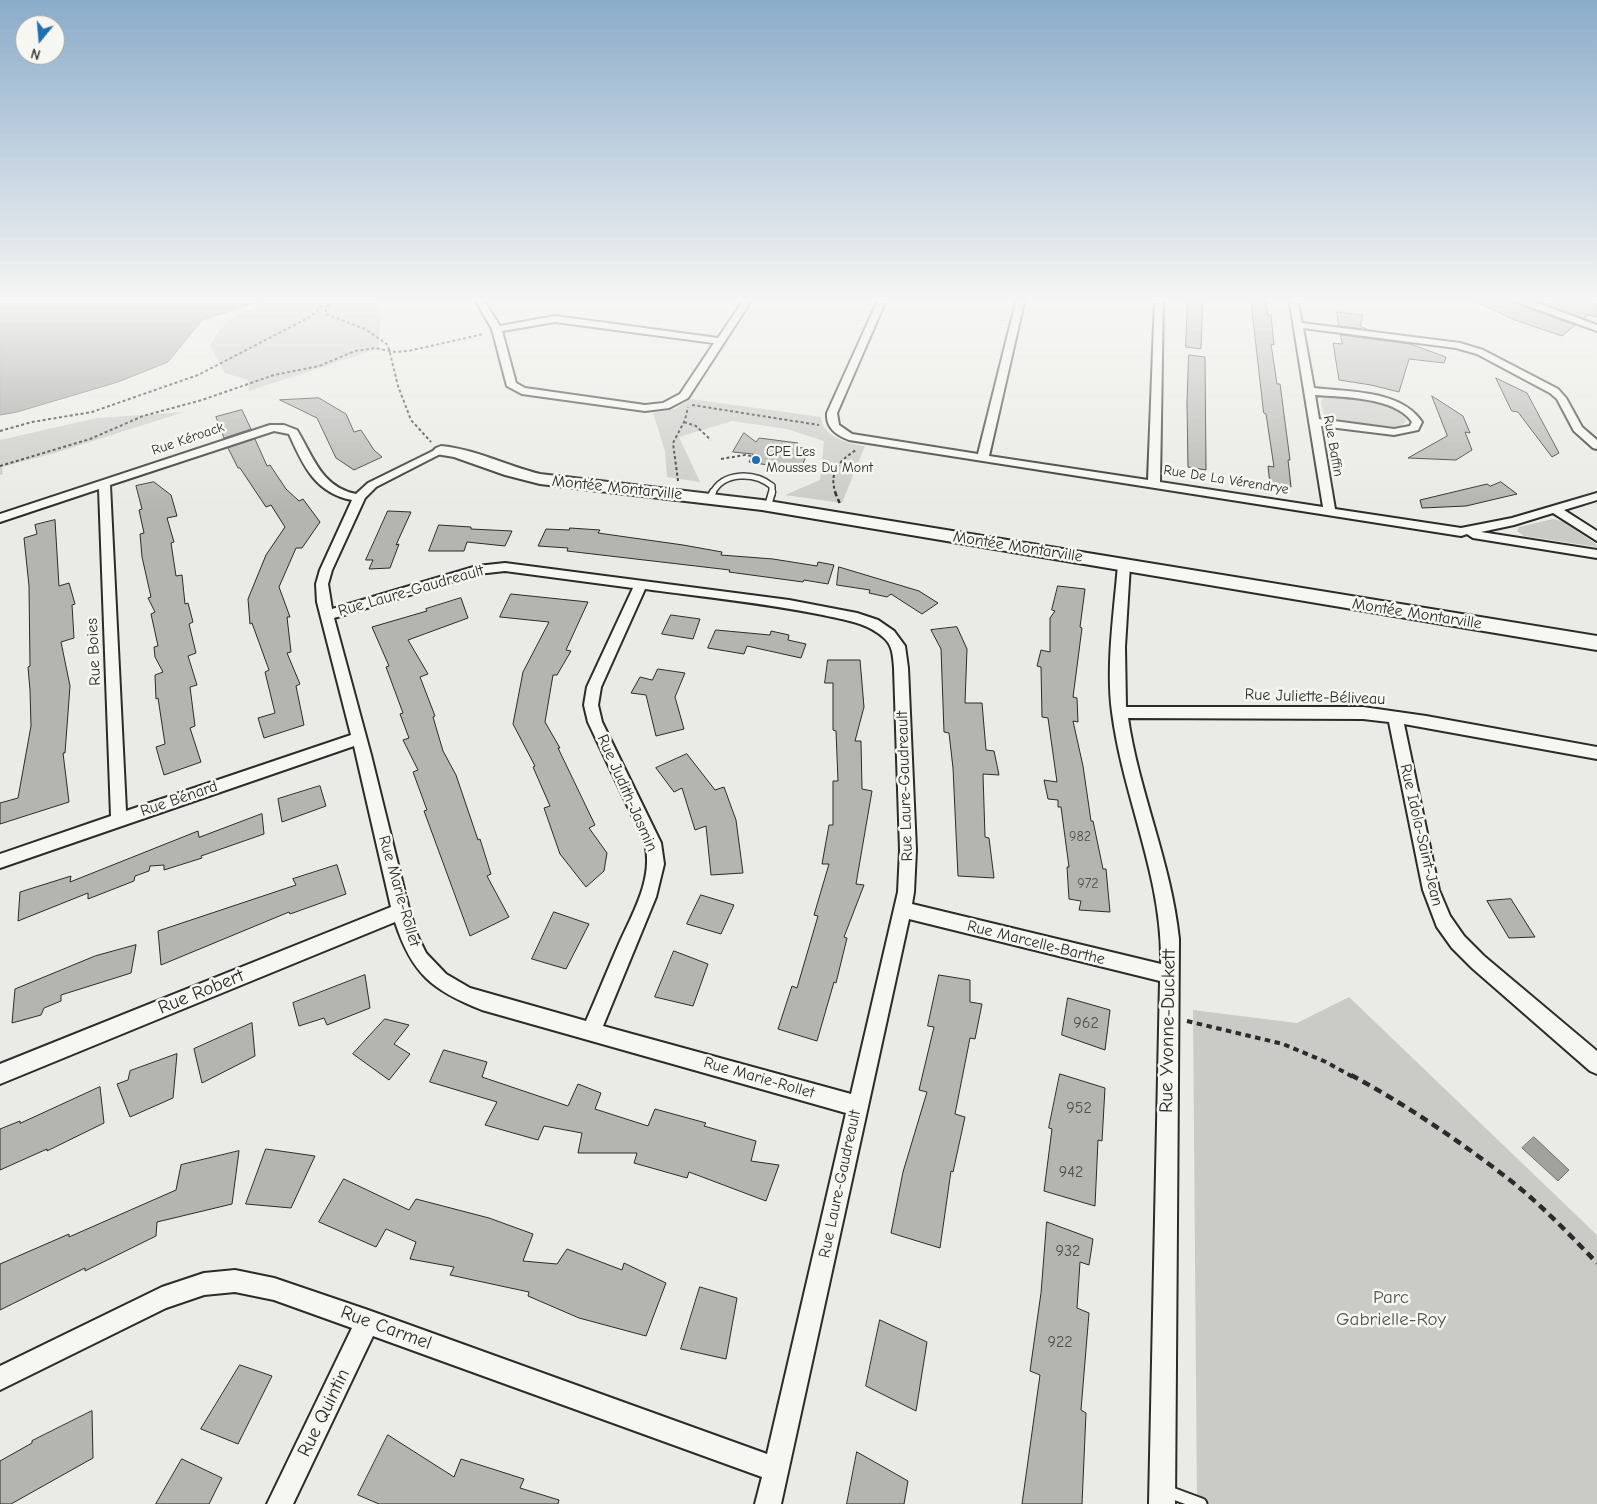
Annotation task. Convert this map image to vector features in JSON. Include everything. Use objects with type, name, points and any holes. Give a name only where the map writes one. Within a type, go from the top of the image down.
[{"type":"street","points":[[507,368],[511,384],[522,391],[635,408],[656,408],[677,401],[690,389],[703,368]]},
{"type":"street","points":[[833,425],[831,418],[833,408],[851,368]]},
{"type":"street","points":[[983,458],[1004,368]]},
{"type":"street","points":[[1154,484],[1157,368]]},
{"type":"street","name":"Rue Baffin","points":[[1306,368],[1330,511]]},
{"type":"street","points":[[1511,368],[1554,391],[1561,398],[1578,429],[1597,446]]},
{"type":"street","points":[[1310,391],[1389,402],[1411,412],[1417,422],[1411,430],[1394,432],[1315,422]]},
{"type":"street","name":"Rue De La Vérendrye","points":[[833,425],[848,436],[864,440],[1460,532],[1514,521],[1597,496]]},
{"type":"street","name":"Rue Kéroack","points":[[0,518],[256,432],[280,428],[293,432],[313,472],[329,488],[343,496],[358,498]]},
{"type":"street","name":"Montée Montarville","points":[[441,450],[456,452],[504,470],[540,479],[768,506],[1597,644]]},
{"type":"street","name":"Rue Marie-Rollet","points":[[441,450],[372,485],[358,498],[326,570],[322,596],[402,911],[412,943],[420,959],[439,980],[453,990],[482,1001],[857,1106]]},
{"type":"street","name":"Rue Boies","points":[[104,483],[119,820]]},
{"type":"street","points":[[1555,509],[1597,537]]},
{"type":"street","points":[[1460,532],[1597,554]]},
{"type":"street","name":"Rue Yvonne-Duckett","points":[[1124,565],[1118,673],[1120,712],[1126,744],[1168,913],[1169,975],[1162,1497]]},
{"type":"street","name":"Rue Laure-Gaudreault","points":[[326,615],[489,568],[519,568],[742,597],[847,615],[873,623],[892,637],[899,650],[908,840],[907,878],[903,910],[768,1504]]},
{"type":"street","name":"Rue Judith-Jasmin","points":[[591,1031],[648,897],[655,872],[653,843],[597,728],[591,705],[594,687],[641,584]]},
{"type":"street","name":"Rue Juliette-Béliveau","points":[[1120,712],[1342,712],[1396,717],[1597,753]]},
{"type":"street","name":"Rue Idola-Saint-Jean","points":[[1396,717],[1430,890],[1443,921],[1458,942],[1478,962],[1597,1064]]},
{"type":"street","name":"Rue Bénard","points":[[0,861],[359,738]]},
{"type":"street","name":"Rue Marcelle-Barthe","points":[[903,910],[1169,975]]},
{"type":"street","name":"Rue Robert","points":[[0,1074],[402,911]]},
{"type":"street","name":"Rue Carmel","points":[[0,1378],[162,1298],[188,1289],[219,1282],[235,1281],[261,1285],[368,1322],[776,1470]]},
{"type":"street","name":"Rue Quintin","points":[[280,1504],[368,1322]]},
{"type":"lane","points":[[710,498],[712,489],[718,484],[730,478],[748,476],[762,480],[772,486],[768,506]]},
{"type":"lane","points":[[1162,1497],[1201,1504]]},
{"type":"path","points":[[0,431],[32,422],[92,412],[198,375],[212,368]]},
{"type":"path","points":[[0,466],[90,439],[143,416],[202,400],[274,375],[308,368]]},
{"type":"path","points":[[393,368],[411,420],[441,450]]},
{"type":"path","points":[[677,401],[745,415],[794,420],[823,426],[833,425]]},
{"type":"path","points":[[674,494],[678,478],[673,443],[684,422],[688,404]]},
{"type":"path","points":[[684,422],[696,426],[711,440]]},
{"type":"path","points":[[836,517],[840,507],[832,483],[834,470],[840,462],[859,448],[864,440]]},
{"type":"path","points":[[721,459],[745,455],[752,456]]},
{"type":"path","points":[[1168,1017],[1282,1044],[1348,1073],[1409,1110],[1503,1174],[1547,1212],[1597,1263]]},
{"type":"green space","points":[[222,368],[319,368],[249,391],[248,380],[225,373]]},
{"type":"green space","points":[[1323,398],[1342,398],[1382,405],[1402,415],[1406,421],[1401,426],[1391,427],[1331,419],[1324,415],[1321,402]]},
{"type":"green space","points":[[691,399],[821,417],[826,430],[837,438],[865,446],[842,503],[785,495],[820,480],[824,441],[787,429],[732,421],[679,437],[700,482],[667,477],[665,451],[653,413],[675,409]]},
{"type":"green space","points":[[184,412],[55,453],[2,467],[3,474],[0,475],[0,440],[97,418]]},
{"type":"green space","points":[[1553,519],[1562,521],[1596,544],[1597,547],[1524,536],[1517,531],[1519,527]]},
{"type":"green space","name":"Parc Gabrielle-Roy","points":[[1349,997],[1597,1235],[1597,1504],[1197,1504],[1193,1010],[1297,1023]]},
{"type":"shaded area","points":[[0,368],[153,368],[118,382],[17,412],[0,415]]},
{"type":"shaded area","points":[[1534,1137],[1569,1170],[1558,1181],[1522,1148]]},
{"type":"building","points":[[1188,368],[1205,368],[1206,470],[1188,467]]},
{"type":"building","points":[[1259,368],[1275,368],[1277,384],[1280,384],[1290,460],[1288,460],[1291,487],[1270,484],[1268,466],[1274,467],[1266,414],[1264,413]]},
{"type":"building","points":[[1337,368],[1406,368],[1399,392],[1339,380]]},
{"type":"building","points":[[1496,378],[1527,393],[1559,453],[1552,457],[1518,412],[1512,411]]},
{"type":"building","points":[[1432,396],[1463,416],[1470,433],[1465,432],[1472,450],[1456,460],[1408,458],[1447,436]]},
{"type":"building","points":[[319,398],[346,414],[354,432],[361,430],[374,450],[382,457],[354,470],[336,458],[317,418],[280,400]]},
{"type":"building","points":[[242,410],[251,429],[224,438],[216,417]]},
{"type":"building","points":[[744,433],[756,442],[759,438],[798,443],[796,447],[809,449],[802,466],[792,464],[783,473],[765,470],[768,465],[749,462],[753,454],[733,452]]},
{"type":"building","points":[[255,439],[267,466],[270,465],[286,489],[299,501],[303,499],[320,522],[302,548],[296,548],[279,587],[290,617],[287,617],[291,652],[287,653],[300,684],[296,686],[304,725],[264,738],[258,718],[275,713],[265,672],[269,670],[252,623],[250,624],[248,599],[266,555],[285,527],[271,505],[266,507],[240,468],[238,468],[228,448]]},
{"type":"building","points":[[154,482],[171,495],[177,516],[167,518],[174,542],[171,543],[176,576],[182,575],[185,604],[188,603],[193,622],[189,624],[196,653],[188,656],[197,685],[190,687],[195,726],[190,728],[201,762],[164,775],[156,747],[165,744],[158,698],[156,699],[155,675],[163,672],[155,657],[154,647],[158,646],[151,614],[155,612],[148,598],[151,597],[142,557],[140,534],[144,533],[139,510],[142,509],[136,486]]},
{"type":"building","points":[[1501,482],[1517,494],[1466,506],[1422,508],[1420,500],[1487,484],[1490,486]]},
{"type":"building","points":[[388,511],[411,512],[396,545],[399,544],[390,568],[369,569],[373,560],[366,560]]},
{"type":"building","points":[[55,520],[59,586],[69,583],[75,604],[72,605],[74,638],[61,642],[70,686],[65,753],[63,753],[69,802],[0,824],[0,803],[18,798],[31,726],[28,667],[30,666],[29,586],[24,538],[37,534],[35,525]]},
{"type":"building","points":[[439,525],[512,531],[505,546],[467,542],[464,551],[429,551]]},
{"type":"building","points":[[570,528],[600,530],[598,533],[722,552],[721,555],[773,559],[817,566],[818,562],[834,565],[828,584],[729,572],[730,570],[567,551],[568,548],[538,546],[546,529],[569,530]]},
{"type":"building","points":[[839,567],[919,591],[938,603],[922,614],[891,594],[887,597],[869,593],[870,590],[837,585]]},
{"type":"building","points":[[1058,586],[1085,589],[1073,697],[1077,698],[1078,722],[1073,721],[1083,766],[1091,821],[1093,821],[1103,869],[1106,869],[1110,912],[1079,910],[1081,901],[1069,899],[1067,867],[1069,867],[1061,807],[1058,807],[1058,800],[1048,799],[1044,780],[1057,782],[1048,718],[1042,717],[1041,667],[1037,666],[1041,650],[1050,652],[1050,618],[1055,611],[1052,610]]},
{"type":"building","points":[[511,594],[588,602],[566,650],[571,651],[557,675],[553,675],[545,722],[560,748],[558,748],[595,825],[589,828],[607,853],[604,871],[586,887],[560,854],[544,808],[550,806],[533,767],[535,766],[513,724],[523,672],[549,622],[500,617]]},
{"type":"building","points":[[461,598],[468,618],[408,640],[428,674],[420,677],[435,716],[433,717],[443,751],[456,775],[478,840],[480,839],[491,874],[487,876],[509,917],[470,936],[424,811],[427,810],[413,772],[418,770],[403,740],[409,738],[400,714],[403,713],[386,667],[389,666],[372,627],[427,611],[426,609]]},
{"type":"building","points":[[671,615],[700,619],[693,639],[662,634]]},
{"type":"building","points":[[957,627],[967,649],[965,703],[982,703],[986,750],[994,751],[999,775],[983,774],[985,837],[989,838],[994,878],[958,876],[953,768],[949,733],[944,732],[941,649],[931,630]]},
{"type":"building","points":[[716,630],[770,635],[771,631],[789,635],[788,640],[806,644],[801,658],[747,646],[744,654],[708,648]]},
{"type":"building","points":[[828,660],[860,660],[864,707],[855,741],[861,741],[862,789],[872,791],[856,884],[864,885],[844,937],[847,938],[836,983],[834,982],[817,1041],[778,1029],[792,986],[797,988],[818,916],[814,915],[829,864],[822,864],[829,825],[833,825],[833,781],[838,781],[836,731],[833,730],[833,683],[825,683]]},
{"type":"building","points":[[658,669],[685,673],[675,697],[684,729],[656,736],[646,695],[631,693],[640,677],[652,680]]},
{"type":"building","points":[[687,754],[715,790],[724,787],[736,820],[743,873],[711,875],[706,826],[695,830],[682,788],[674,792],[656,768]]},
{"type":"building","points":[[320,786],[326,806],[282,822],[278,799]]},
{"type":"building","points":[[262,814],[264,834],[201,856],[202,858],[164,870],[164,865],[150,866],[149,871],[135,876],[134,881],[88,899],[88,893],[18,921],[20,892],[71,876],[70,882],[198,831],[199,837]]},
{"type":"building","points":[[337,865],[346,894],[290,914],[289,912],[161,965],[158,931],[296,885],[293,879]]},
{"type":"building","points":[[701,895],[734,905],[721,934],[687,924]]},
{"type":"building","points":[[1511,899],[1535,937],[1509,938],[1487,901]]},
{"type":"building","points":[[554,912],[589,924],[566,969],[532,959]]},
{"type":"building","points":[[136,945],[131,973],[61,995],[61,1001],[44,1008],[41,1015],[12,1023],[15,989],[95,956]]},
{"type":"building","points":[[674,951],[708,964],[693,1006],[655,997]]},
{"type":"building","points":[[365,975],[370,1008],[327,1025],[324,1018],[299,1026],[293,1003]]},
{"type":"building","points":[[939,975],[970,980],[970,1002],[982,1004],[975,1039],[970,1038],[955,1114],[965,1117],[953,1172],[951,1171],[940,1248],[891,1233],[903,1172],[927,1092],[919,1090],[934,1027],[928,1026]]},
{"type":"building","points":[[1068,998],[1110,1010],[1105,1050],[1062,1035]]},
{"type":"building","points":[[385,1019],[409,1025],[394,1044],[410,1054],[389,1080],[353,1054]]},
{"type":"building","points":[[252,1023],[255,1056],[202,1083],[194,1049]]},
{"type":"building","points":[[444,1050],[487,1062],[482,1077],[568,1106],[578,1084],[601,1093],[595,1109],[648,1126],[655,1109],[706,1123],[704,1126],[756,1141],[751,1161],[779,1165],[766,1201],[689,1172],[687,1178],[634,1163],[637,1153],[578,1153],[582,1133],[544,1126],[538,1140],[485,1125],[497,1102],[430,1082]]},
{"type":"building","points":[[177,1054],[173,1098],[130,1117],[117,1084],[128,1080],[130,1071]]},
{"type":"building","points":[[1060,1074],[1105,1088],[1102,1141],[1098,1140],[1095,1206],[1044,1191],[1052,1129],[1049,1128]]},
{"type":"building","points":[[100,1087],[104,1123],[47,1151],[47,1149],[0,1170],[0,1129],[20,1121],[20,1123]]},
{"type":"building","points":[[266,1149],[315,1156],[291,1208],[246,1204]]},
{"type":"building","points":[[239,1151],[232,1204],[157,1222],[156,1236],[85,1271],[85,1268],[0,1310],[0,1264],[69,1234],[69,1237],[176,1190],[181,1165]]},
{"type":"building","points":[[344,1179],[409,1210],[416,1199],[489,1218],[533,1234],[523,1261],[557,1264],[567,1249],[622,1270],[624,1263],[666,1283],[646,1336],[579,1318],[528,1296],[529,1292],[450,1275],[454,1267],[410,1259],[416,1242],[386,1229],[376,1247],[319,1222]]},
{"type":"building","points":[[1047,1222],[1093,1239],[1089,1265],[1080,1262],[1077,1308],[1089,1313],[1081,1410],[1086,1413],[1082,1504],[1022,1504],[1040,1375],[1030,1371],[1041,1293]]},
{"type":"building","points":[[700,1287],[737,1298],[726,1359],[681,1349]]},
{"type":"building","points":[[880,1320],[927,1342],[916,1411],[866,1386]]},
{"type":"building","points":[[240,1365],[272,1376],[238,1444],[201,1429]]},
{"type":"building","points":[[92,1411],[93,1458],[11,1504],[0,1504],[0,1461],[32,1443],[32,1441]]},
{"type":"building","points":[[388,1435],[454,1477],[461,1459],[524,1479],[520,1488],[559,1500],[558,1504],[379,1504],[358,1495]]},
{"type":"building","points":[[857,1452],[908,1481],[904,1504],[847,1504]]},
{"type":"building","points":[[182,1459],[222,1478],[209,1504],[156,1504]]},
{"type":"place","name":"CPE Les Mousses Du Mont","points":[[756,460]]}]
